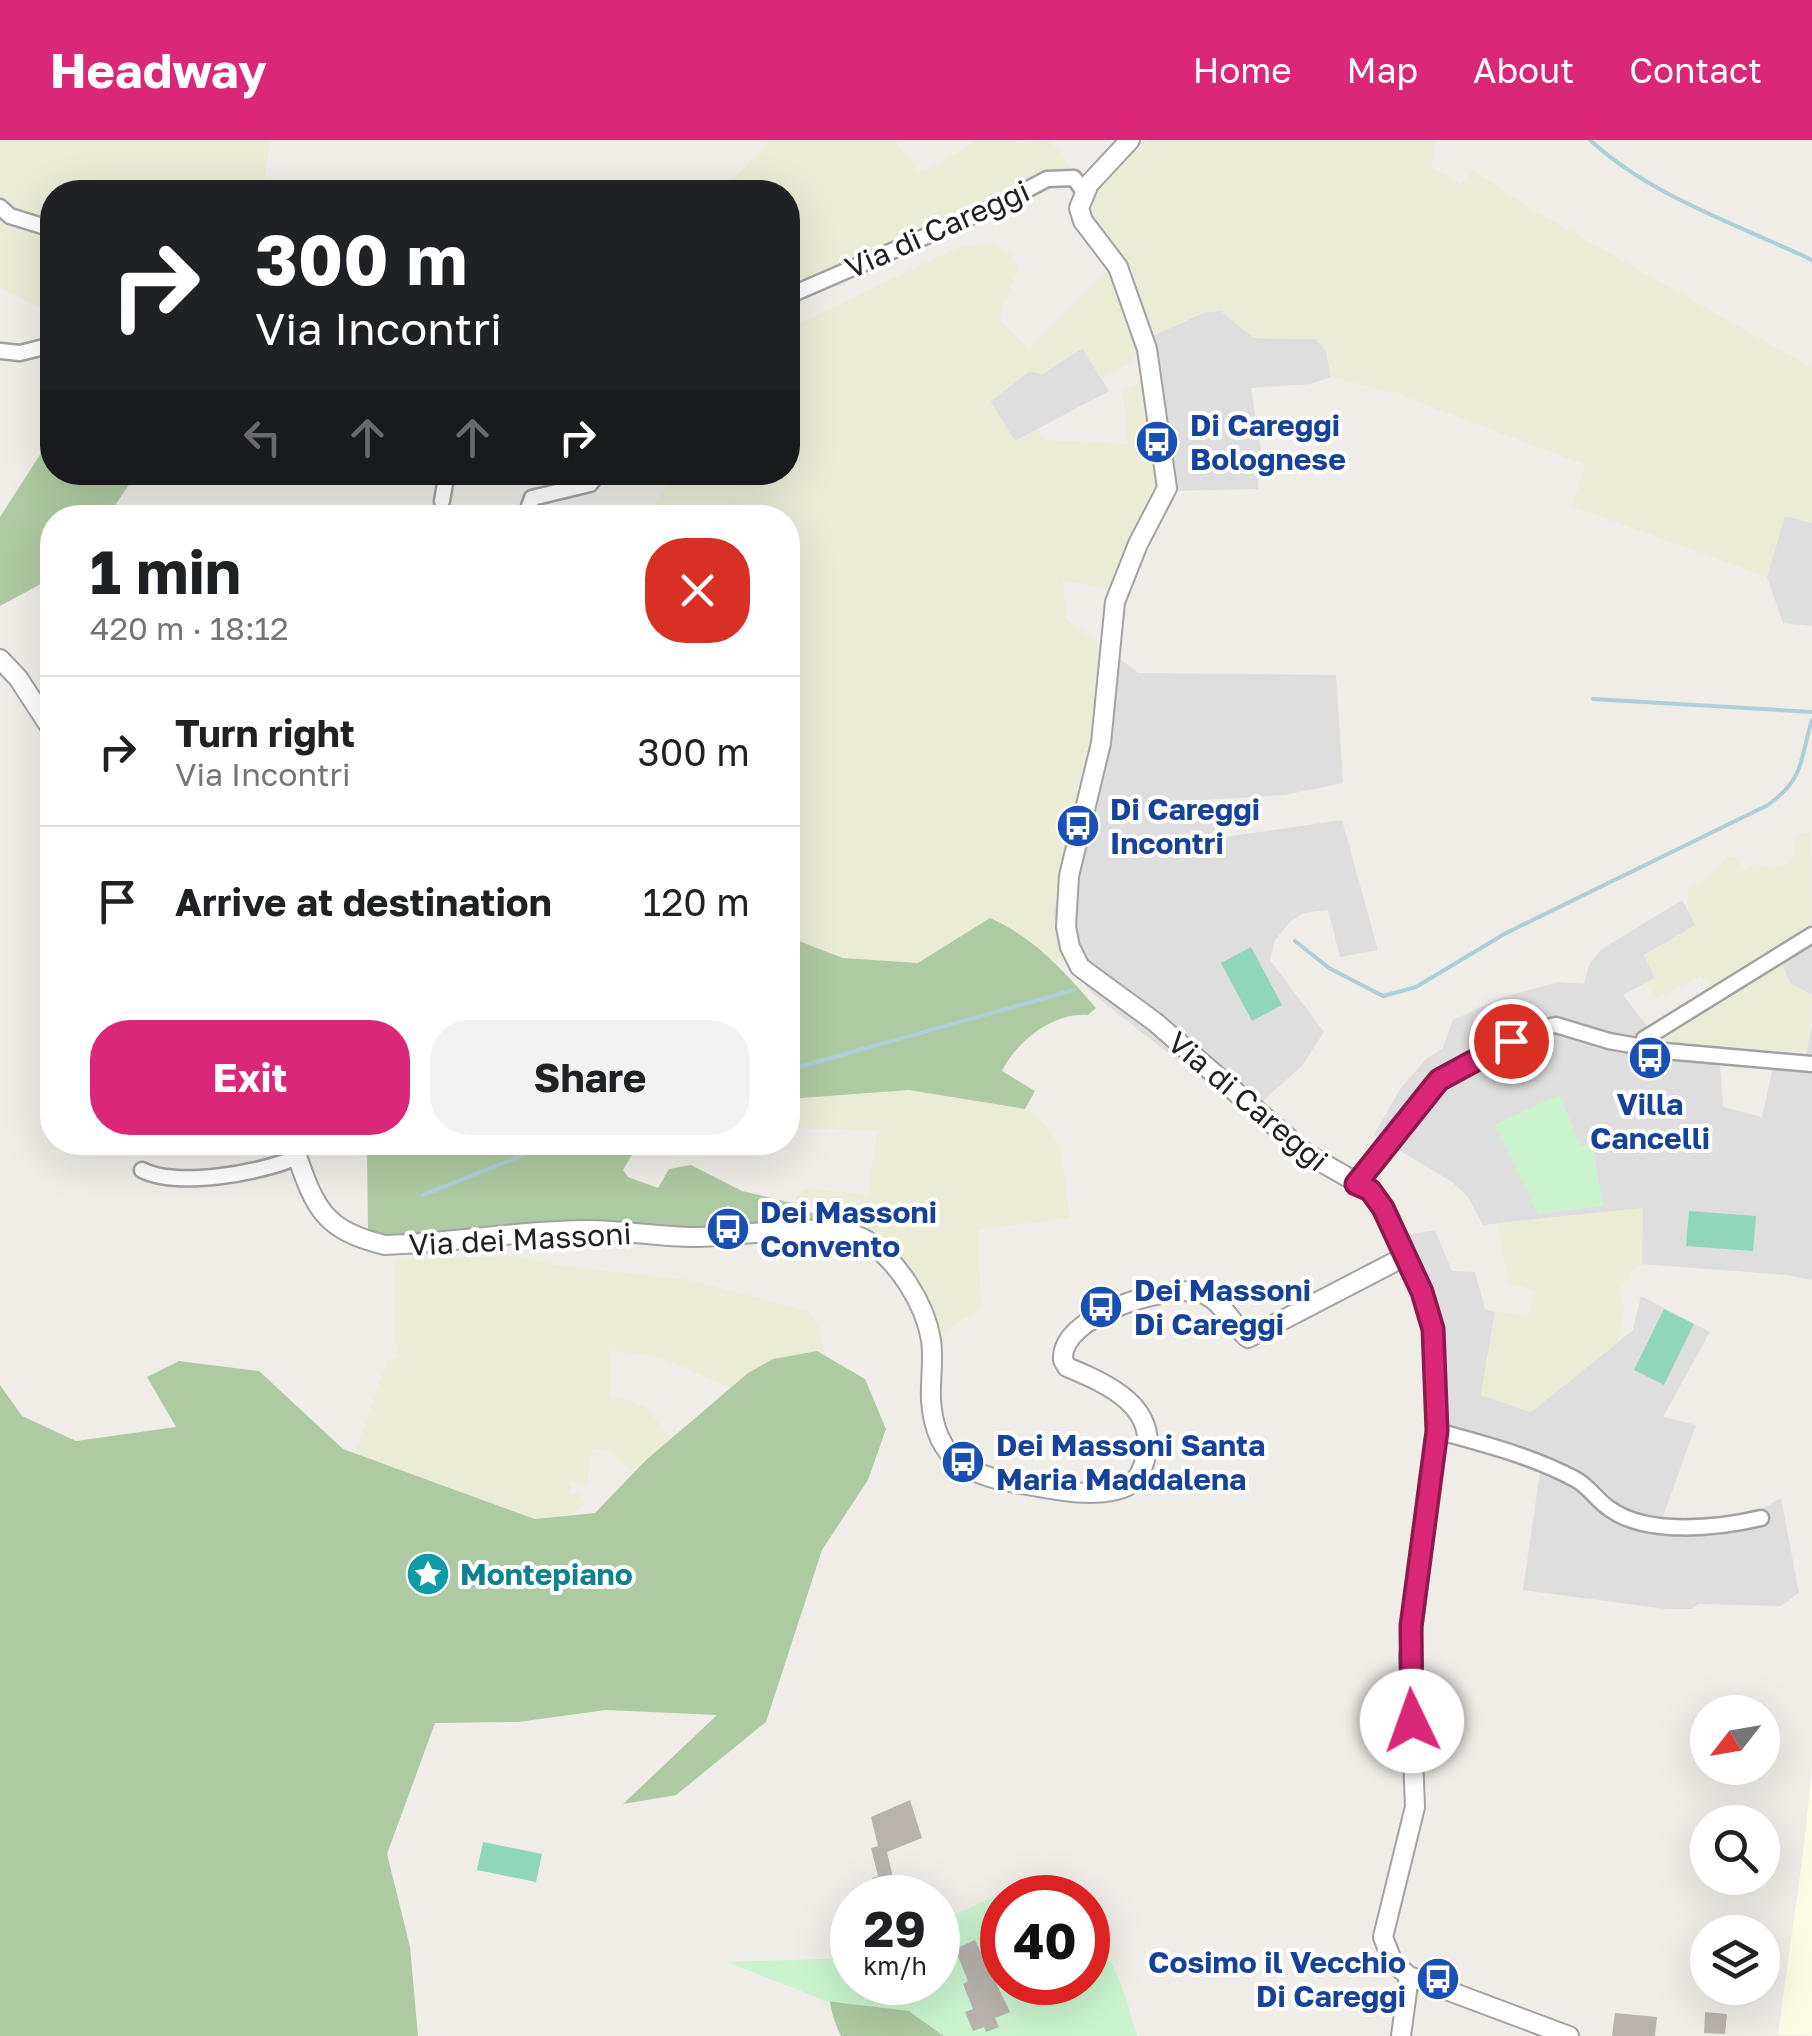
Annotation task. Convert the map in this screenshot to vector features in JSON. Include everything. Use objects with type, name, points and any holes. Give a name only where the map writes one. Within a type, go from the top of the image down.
[{"type":"street","points":[[1084,192],[1130,140]]},
{"type":"street","name":"Via di Careggi","points":[[800,291],[1047,179],[1074,178],[1084,192],[1079,208],[1083,221],[1118,267],[1147,349],[1167,488],[1138,544],[1115,602],[1098,757],[1066,890],[1070,947],[1080,966],[1155,1022],[1306,1154],[1370,1190],[1383,1208],[1433,1329],[1437,1431],[1409,1656],[1416,1807],[1383,1936],[1393,1963],[1409,1976]]},
{"type":"street","points":[[0,207],[10,216],[40,226]]},
{"type":"street","points":[[0,351],[20,353],[40,348]]},
{"type":"street","points":[[442,501],[445,485]]},
{"type":"street","points":[[530,505],[532,498],[586,485]]},
{"type":"street","points":[[0,658],[40,712]]},
{"type":"street","points":[[1643,1046],[1644,1039],[1812,935]]},
{"type":"street","points":[[1356,1184],[1439,1080],[1536,1029],[1556,1025],[1609,1042],[1812,1064]]},
{"type":"street","points":[[142,1170],[156,1178],[240,1174],[283,1155]]},
{"type":"street","name":"Via dei Massoni","points":[[296,1155],[318,1206],[331,1224],[358,1238],[385,1245],[590,1230],[695,1237],[834,1232],[863,1238],[885,1255],[920,1308],[931,1340],[934,1426],[949,1455],[966,1468],[992,1478],[1062,1491],[1098,1494],[1129,1487],[1140,1476],[1146,1454],[1149,1432],[1133,1404],[1118,1391],[1062,1360],[1064,1346],[1095,1314],[1155,1297],[1196,1291],[1207,1295],[1248,1338],[1404,1257]]},
{"type":"street","points":[[1437,1431],[1514,1452],[1579,1480],[1610,1510],[1643,1523],[1694,1525],[1761,1518]]},
{"type":"street","points":[[1401,2036],[1409,1976],[1569,2036]]},
{"type":"shaded area","points":[[0,140],[270,140],[265,180],[40,180],[40,219],[19,212],[0,195]]},
{"type":"shaded area","points":[[769,140],[895,140],[918,171],[928,170],[977,140],[1015,140],[1017,144],[1050,140],[1071,168],[1043,174],[995,200],[800,285],[800,180],[733,180]]},
{"type":"shaded area","points":[[1148,140],[1436,140],[1431,166],[1461,184],[1473,170],[1537,212],[1812,368],[1812,523],[1785,516],[1767,577],[1572,506],[1585,465],[1397,394],[1331,377],[1326,351],[1316,339],[1254,338],[1221,311],[1205,312],[1151,337],[1090,214],[1097,185]]},
{"type":"shaded area","points":[[0,218],[40,234],[40,308],[0,287]]},
{"type":"shaded area","points":[[996,244],[1018,266],[999,320],[1029,349],[1108,270],[1138,352],[1131,363],[1101,379],[1082,348],[1041,374],[1030,371],[990,402],[1015,441],[1038,429],[1045,440],[1127,444],[1123,390],[1145,380],[1159,481],[1111,590],[1063,580],[1066,618],[1103,647],[1088,772],[1053,912],[1064,960],[1056,962],[1014,929],[918,963],[843,958],[800,942],[800,505],[654,505],[668,485],[800,485],[800,323],[963,245]]},
{"type":"shaded area","points":[[1221,311],[1254,338],[1316,339],[1326,351],[1331,377],[1311,384],[1251,388],[1261,451],[1258,489],[1173,491],[1151,337],[1205,312]]},
{"type":"shaded area","points":[[1083,348],[1109,391],[1015,441],[990,401],[1030,370],[1042,374]]},
{"type":"shaded area","points":[[1785,515],[1812,523],[1812,626],[1783,623],[1767,577]]},
{"type":"shaded area","points":[[1103,647],[1139,673],[1336,675],[1343,783],[1285,795],[1207,800],[1211,822],[1225,837],[1342,820],[1378,950],[1340,957],[1328,910],[1304,913],[1291,921],[1275,940],[1270,960],[1324,1032],[1302,1066],[1247,1115],[1093,994],[1064,960],[1056,940],[1053,912],[1088,772]]},
{"type":"shaded area","points":[[1809,833],[1812,925],[1711,987],[1701,976],[1657,998],[1644,983],[1655,978],[1644,956],[1695,925],[1688,910],[1688,890],[1713,874],[1727,857],[1736,857],[1744,870],[1757,865],[1772,868],[1788,864],[1796,854],[1793,842],[1798,834]]},
{"type":"shaded area","points":[[1682,900],[1696,925],[1644,955],[1655,978],[1623,995],[1662,1045],[1719,1050],[1723,1107],[1762,1117],[1776,1055],[1805,1059],[1812,1025],[1812,1280],[1642,1264],[1642,1208],[1483,1225],[1468,1197],[1452,1182],[1374,1135],[1400,1089],[1426,1059],[1443,1048],[1453,1020],[1501,998],[1558,982],[1584,984],[1589,965],[1602,949]]},
{"type":"shaded area","points":[[1812,926],[1812,995],[1790,983],[1775,949]]},
{"type":"shaded area","points":[[1781,962],[1790,983],[1812,995],[1807,1052],[1663,1046],[1655,1040]]},
{"type":"shaded area","points":[[909,1090],[1025,1109],[1045,1125],[1060,1146],[1070,1218],[978,1230],[981,1307],[931,1340],[902,1275],[832,1217],[794,1197],[808,1188],[868,1195],[877,1131],[800,1128],[800,1098]]},
{"type":"shaded area","points":[[1643,1208],[1642,1264],[1632,1269],[1628,1280],[1622,1283],[1619,1293],[1625,1310],[1617,1343],[1531,1412],[1481,1395],[1495,1312],[1528,1316],[1534,1290],[1509,1283],[1497,1223]]},
{"type":"shaded area","points":[[1435,1230],[1452,1271],[1475,1272],[1485,1309],[1495,1312],[1481,1395],[1531,1412],[1633,1330],[1641,1296],[1710,1332],[1663,1417],[1696,1425],[1662,1519],[1753,1514],[1781,1498],[1799,1593],[1781,1606],[1698,1604],[1692,1609],[1666,1609],[1523,1590],[1540,1472],[1505,1457],[1431,1438],[1417,1299],[1388,1238]]},
{"type":"shaded area","points":[[514,1256],[556,1265],[690,1280],[808,1311],[820,1330],[826,1357],[817,1351],[748,1373],[730,1388],[662,1358],[610,1350],[609,1396],[630,1400],[649,1410],[670,1439],[638,1468],[628,1469],[609,1452],[592,1449],[587,1485],[570,1482],[570,1493],[577,1493],[585,1504],[572,1515],[536,1519],[355,1453],[386,1363],[400,1356],[395,1343],[395,1261]]},
{"type":"shaded area","points":[[1812,1770],[1812,2036],[1778,2034],[1803,1853]]},
{"type":"green space","points":[[40,455],[40,485],[129,485],[115,505],[40,505],[40,585],[0,606],[0,517]]},
{"type":"green space","points":[[990,918],[1035,946],[1096,1008],[1088,1015],[1049,1023],[1027,1039],[1009,1060],[1002,1071],[1035,1091],[1025,1109],[909,1090],[800,1098],[800,942],[843,958],[918,963]]},
{"type":"green space","points":[[1251,947],[1282,1005],[1252,1021],[1221,963]]},
{"type":"green space","points":[[1559,1095],[1581,1146],[1592,1144],[1603,1206],[1538,1214],[1495,1125]]},
{"type":"green space","points":[[367,1155],[632,1155],[623,1170],[628,1177],[658,1188],[669,1169],[691,1165],[742,1191],[796,1204],[832,1224],[399,1237],[368,1232]]},
{"type":"green space","points":[[1689,1211],[1756,1216],[1753,1251],[1686,1246]]},
{"type":"green space","points":[[1664,1309],[1694,1324],[1664,1385],[1634,1370]]},
{"type":"green space","points":[[817,1351],[865,1379],[886,1429],[868,1480],[822,1550],[766,1722],[676,1795],[623,1804],[717,1715],[606,1710],[518,1722],[435,1723],[387,1854],[410,1947],[418,2036],[0,2036],[0,1385],[22,1416],[76,1441],[176,1427],[147,1377],[179,1361],[259,1371],[343,1449],[535,1519],[595,1513],[646,1460],[748,1373],[773,1359]]},
{"type":"green space","points":[[483,1842],[542,1854],[536,1882],[477,1870]]},
{"type":"green space","points":[[980,1903],[980,2005],[1110,2005],[1110,1961],[1137,2036],[944,2036],[909,2011],[859,2005],[960,2005],[960,1912]]},
{"type":"green space","points":[[830,1959],[830,2001],[826,2001],[727,1962]]},
{"type":"green space","points":[[830,2005],[897,2005],[944,2036],[841,2036]]},
{"type":"building","points":[[910,1800],[922,1838],[887,1852],[892,1875],[878,1875],[871,1848],[878,1846],[871,1817]]},
{"type":"building","points":[[975,1940],[980,1950],[980,2005],[1007,2005],[1010,2012],[995,2018],[999,2027],[973,2031],[965,2012],[973,2009],[963,1984],[968,1981],[960,1961],[960,1947]]},
{"type":"building","points":[[1705,2012],[1727,2014],[1725,2034],[1704,2033]]},
{"type":"building","points":[[1615,2013],[1657,2017],[1655,2036],[1612,2036]]},
{"type":"waterway","points":[[1590,140],[1668,194],[1812,260]]},
{"type":"waterway","points":[[1593,699],[1812,712]]},
{"type":"waterway","points":[[1295,941],[1329,968],[1383,996],[1416,987],[1506,933],[1768,805],[1795,777],[1812,720]]},
{"type":"waterway","points":[[800,1067],[1074,990]]},
{"type":"waterway","points":[[423,1195],[523,1155]]},
{"type":"place","name":"Di Careggi Bolognese","points":[[1157,442]]},
{"type":"place","name":"Di Careggi Incontri","points":[[1078,826]]},
{"type":"place","name":"Villa Cancelli","points":[[1650,1058]]},
{"type":"place","name":"Dei Massoni Convento","points":[[728,1229]]},
{"type":"place","name":"Dei Massoni Di Careggi","points":[[1101,1307]]},
{"type":"place","name":"Dei Massoni Santa Maria Maddalena","points":[[963,1462]]},
{"type":"place","name":"Montepiano","points":[[428,1574]]},
{"type":"place","name":"Cosimo il Vecchio Di Careggi","points":[[1438,1979]]},
{"type":"route","points":[[1412,1721],[1411,1626],[1437,1431],[1433,1329],[1422,1292],[1383,1208],[1370,1190],[1356,1184],[1439,1080],[1511,1041]]}]
